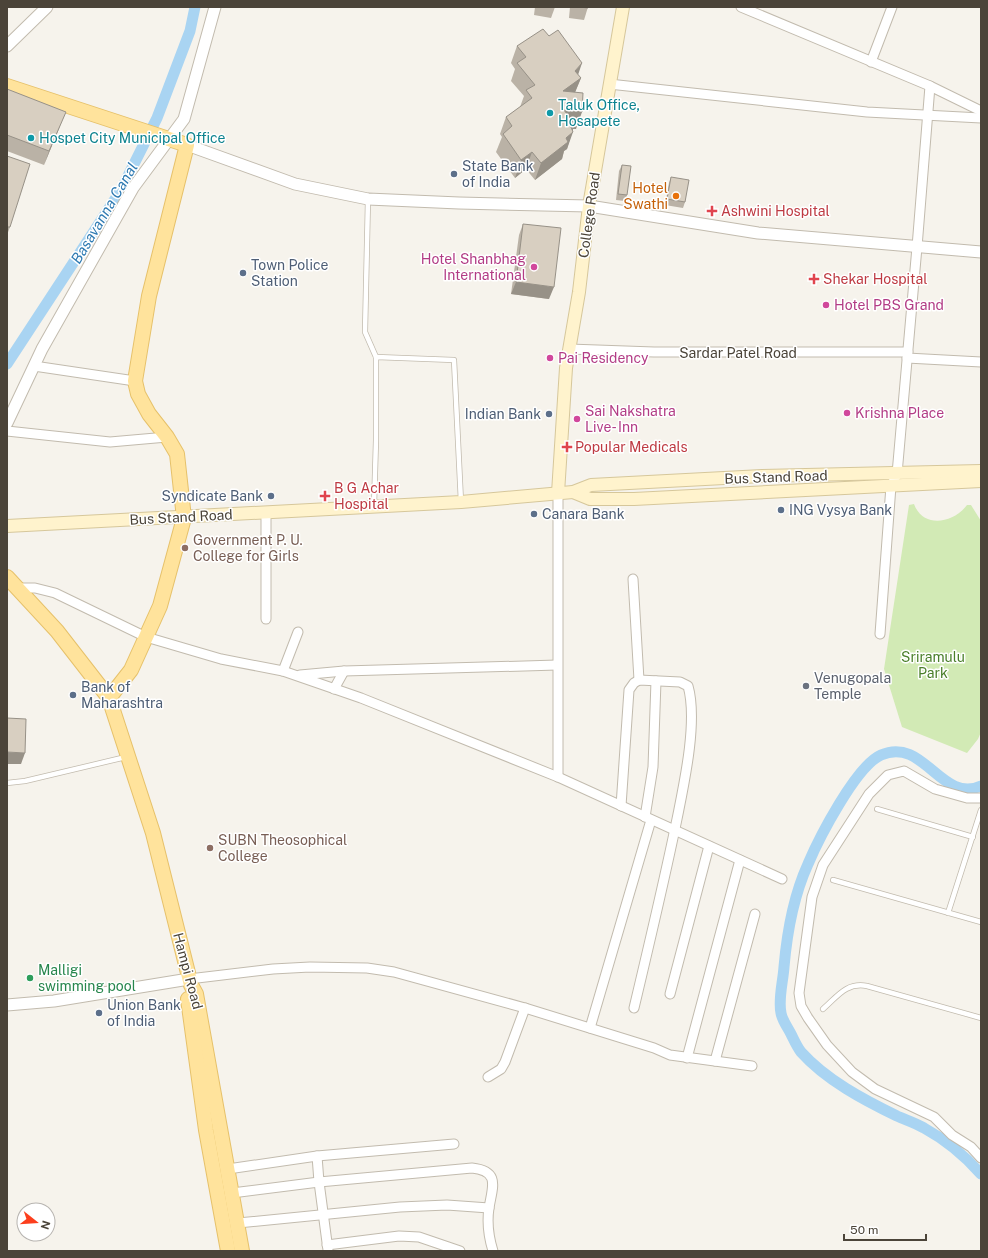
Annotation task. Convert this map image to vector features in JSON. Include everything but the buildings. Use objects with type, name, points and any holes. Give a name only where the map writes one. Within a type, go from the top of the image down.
[{"type":"main road","name":"College Road","points":[[558,493],[562,423],[569,349],[589,206],[623,7]]},
{"type":"main road","points":[[7,86],[187,145],[149,296],[135,381],[138,394],[149,414],[167,437],[177,454],[184,518],[160,606],[131,670],[109,698]]},
{"type":"main road","name":"Bus Stand Road","points":[[13,526],[461,502],[573,492],[591,485],[762,476],[981,471]]},
{"type":"main road","name":"Bus Stand Road","points":[[573,492],[590,499],[634,499],[981,482]]},
{"type":"main road","name":"Hampi Road","points":[[7,577],[57,630],[109,698],[153,833],[190,982],[196,994],[242,1251]]},
{"type":"main road","points":[[190,982],[187,994],[206,1130],[228,1251]]},
{"type":"street","points":[[7,46],[47,7]]},
{"type":"street","points":[[7,423],[34,366],[133,188],[166,138],[184,119],[215,7]]},
{"type":"street","points":[[741,7],[759,11],[870,62],[930,86],[981,111]]},
{"type":"street","points":[[870,62],[892,7]]},
{"type":"street","points":[[609,84],[867,112],[981,118]]},
{"type":"street","points":[[880,634],[891,486],[897,474],[930,86]]},
{"type":"street","points":[[187,145],[295,184],[368,199],[589,206],[758,233],[981,252]]},
{"type":"street","name":"Sardar Patel Road","points":[[569,349],[654,352],[907,355],[981,362]]},
{"type":"street","points":[[34,366],[135,381]]},
{"type":"street","points":[[7,431],[110,442],[167,437]]},
{"type":"street","points":[[558,493],[558,777]]},
{"type":"street","points":[[266,512],[266,619]]},
{"type":"street","points":[[633,579],[639,680]]},
{"type":"street","points":[[18,588],[35,588],[55,593],[146,637],[221,659],[283,671],[361,698],[558,777],[782,879]]},
{"type":"street","points":[[283,671],[298,632]]},
{"type":"street","points":[[296,676],[344,670],[557,665]]},
{"type":"street","points":[[334,688],[344,670]]},
{"type":"street","points":[[621,806],[628,699],[632,686],[639,680],[680,682],[688,686],[690,691],[690,742],[674,830],[634,1008]]},
{"type":"street","points":[[590,1028],[648,818],[653,767],[656,681]]},
{"type":"street","points":[[981,798],[967,798],[935,789],[904,771],[888,775],[880,783],[862,803],[830,852],[816,881],[812,897],[799,993],[801,1006],[808,1018],[827,1045],[852,1072],[875,1089],[934,1117],[952,1134],[971,1147],[981,1158]]},
{"type":"street","points":[[670,994],[709,846]]},
{"type":"street","points":[[687,1058],[740,860]]},
{"type":"street","points":[[716,1061],[755,914]]},
{"type":"street","points":[[7,1005],[54,1001],[274,969],[310,967],[367,968],[394,972],[525,1008],[654,1048],[670,1055],[752,1066]]},
{"type":"street","points":[[488,1077],[501,1070],[525,1008]]},
{"type":"street","points":[[228,1169],[317,1156],[454,1144]]},
{"type":"street","points":[[317,1156],[318,1182],[328,1248],[399,1236],[420,1238],[460,1251]]},
{"type":"street","points":[[232,1193],[318,1182],[472,1168],[480,1169],[487,1173],[493,1182],[494,1190],[489,1208],[488,1222],[493,1251]]},
{"type":"street","points":[[238,1223],[400,1207],[447,1206],[489,1208]]},
{"type":"lane","points":[[368,199],[365,332],[376,357],[374,507]]},
{"type":"lane","points":[[376,357],[454,360],[461,502]]},
{"type":"lane","points":[[7,783],[25,781],[128,756]]},
{"type":"lane","points":[[877,809],[973,836]]},
{"type":"lane","points":[[948,913],[981,810]]},
{"type":"lane","points":[[833,880],[981,922]]},
{"type":"lane","points":[[823,1009],[846,988],[854,984],[867,986],[981,1018]]},
{"type":"green space","name":"Sriramulu Park","points":[[914,504],[918,512],[924,517],[939,521],[954,516],[967,505],[971,505],[981,521],[981,732],[978,739],[967,753],[902,727],[884,669],[909,505]]},
{"type":"waterway","name":"Basavanna Canal","points":[[7,364],[121,190],[157,118],[190,31],[195,7]]},
{"type":"waterway","points":[[981,786],[967,789],[955,786],[909,754],[896,752],[881,755],[871,762],[850,787],[829,821],[813,852],[798,889],[789,928],[780,1002],[781,1013],[798,1048],[822,1072],[859,1096],[897,1116],[921,1126],[940,1138],[962,1155],[981,1174]]},
{"type":"place","name":"Taluk Office, Hosapete","points":[[550,113]]},
{"type":"place","name":"Hospet City Municipal Office","points":[[31,138]]},
{"type":"place","name":"State Bank of India","points":[[454,174]]},
{"type":"place","name":"Hotel Swathi","points":[[676,196]]},
{"type":"place","name":"Ashwini Hospital","points":[[712,211]]},
{"type":"place","name":"Hotel Shanbhag International","points":[[534,267]]},
{"type":"place","name":"Town Police Station","points":[[243,273]]},
{"type":"place","name":"Shekar Hospital","points":[[814,279]]},
{"type":"place","name":"Hotel PBS Grand","points":[[826,305]]},
{"type":"place","name":"Pai Residency","points":[[550,358]]},
{"type":"place","name":"Krishna Place","points":[[847,413]]},
{"type":"place","name":"Indian Bank","points":[[549,414]]},
{"type":"place","name":"Sai Nakshatra Live- Inn","points":[[577,419]]},
{"type":"place","name":"Popular Medicals","points":[[567,447]]},
{"type":"place","name":"Syndicate Bank","points":[[271,496]]},
{"type":"place","name":"B G Achar Hospital","points":[[325,496]]},
{"type":"place","name":"ING Vysya Bank","points":[[781,510]]},
{"type":"place","name":"Canara Bank","points":[[534,514]]},
{"type":"place","name":"Government P. U. College for Girls","points":[[185,548]]},
{"type":"place","name":"Venugopala Temple","points":[[806,686]]},
{"type":"place","name":"Bank of Maharashtra","points":[[73,695]]},
{"type":"place","name":"SUBN Theosophical College","points":[[210,848]]},
{"type":"place","name":"Malligi swimming pool","points":[[30,978]]},
{"type":"place","name":"Union Bank of India","points":[[99,1013]]}]
